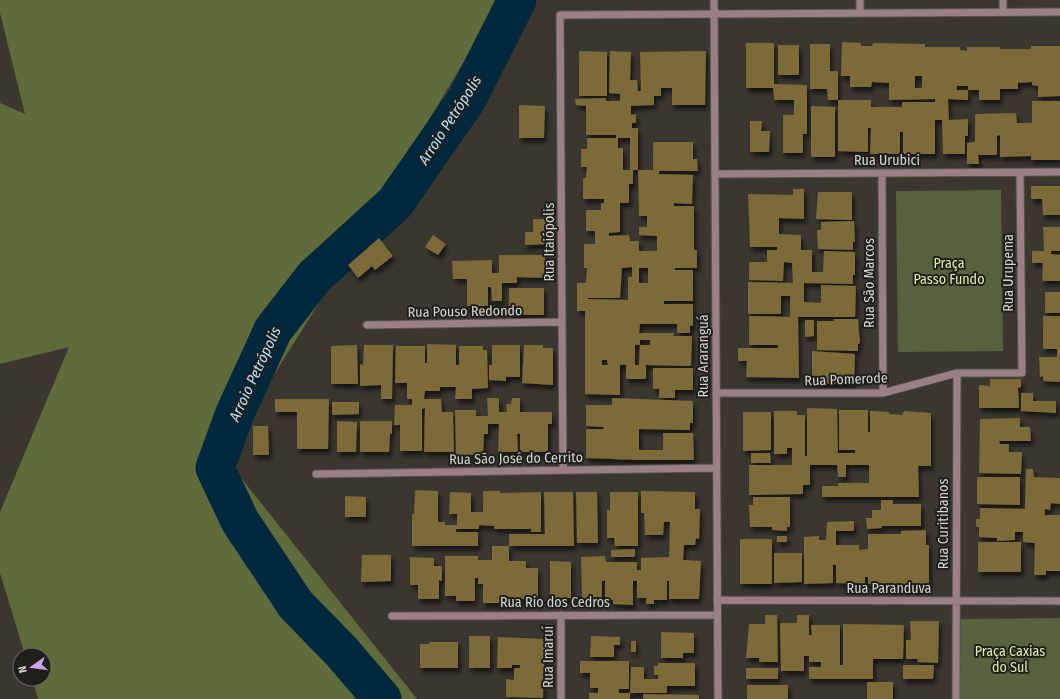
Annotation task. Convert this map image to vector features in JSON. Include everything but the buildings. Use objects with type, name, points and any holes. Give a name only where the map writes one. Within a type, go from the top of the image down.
[{"type":"street","name":"Rua Araranguá","points":[[714,0],[718,699]]},
{"type":"street","points":[[860,0],[860,13]]},
{"type":"street","points":[[1003,0],[1003,12]]},
{"type":"street","points":[[714,14],[1060,12]]},
{"type":"street","name":"Rua Itaiópolis","points":[[563,470],[560,15],[714,14]]},
{"type":"street","name":"Rua Urupema","points":[[1020,172],[1022,373]]},
{"type":"street","name":"Rua Urubici","points":[[715,174],[1060,172]]},
{"type":"street","name":"Rua São Marcos","points":[[882,173],[883,393]]},
{"type":"street","name":"Rua Pouso Redondo","points":[[367,325],[562,322]]},
{"type":"street","name":"Rua Pomerode","points":[[716,393],[883,393],[957,373],[1022,373]]},
{"type":"street","name":"Rua Curitibanos","points":[[956,699],[957,373]]},
{"type":"street","name":"Rua São José do Cerrito","points":[[316,474],[716,468]]},
{"type":"street","name":"Rua Paranduva","points":[[717,600],[1060,601]]},
{"type":"street","name":"Rua Imaruí","points":[[561,615],[561,699]]},
{"type":"street","name":"Rua Rio dos Cedros","points":[[392,616],[717,615]]},
{"type":"green space","points":[[0,0],[501,0],[309,319],[231,443],[238,474],[417,699],[38,699],[34,687],[52,687],[52,647],[23,647],[0,573],[0,512],[69,347],[0,364],[0,103],[25,114],[0,13]]},
{"type":"green space","name":"Praça Passo Fundo","points":[[1001,190],[1003,351],[898,352],[896,191]]},
{"type":"green space","name":"Praça Caxias do Sul","points":[[1060,618],[1060,699],[960,699],[959,619]]},
{"type":"waterway","name":"Arroio Petrópolis","points":[[382,699],[341,651],[296,605],[240,521],[215,468],[235,413],[273,330],[314,277],[395,203],[467,99],[517,0]]}]
